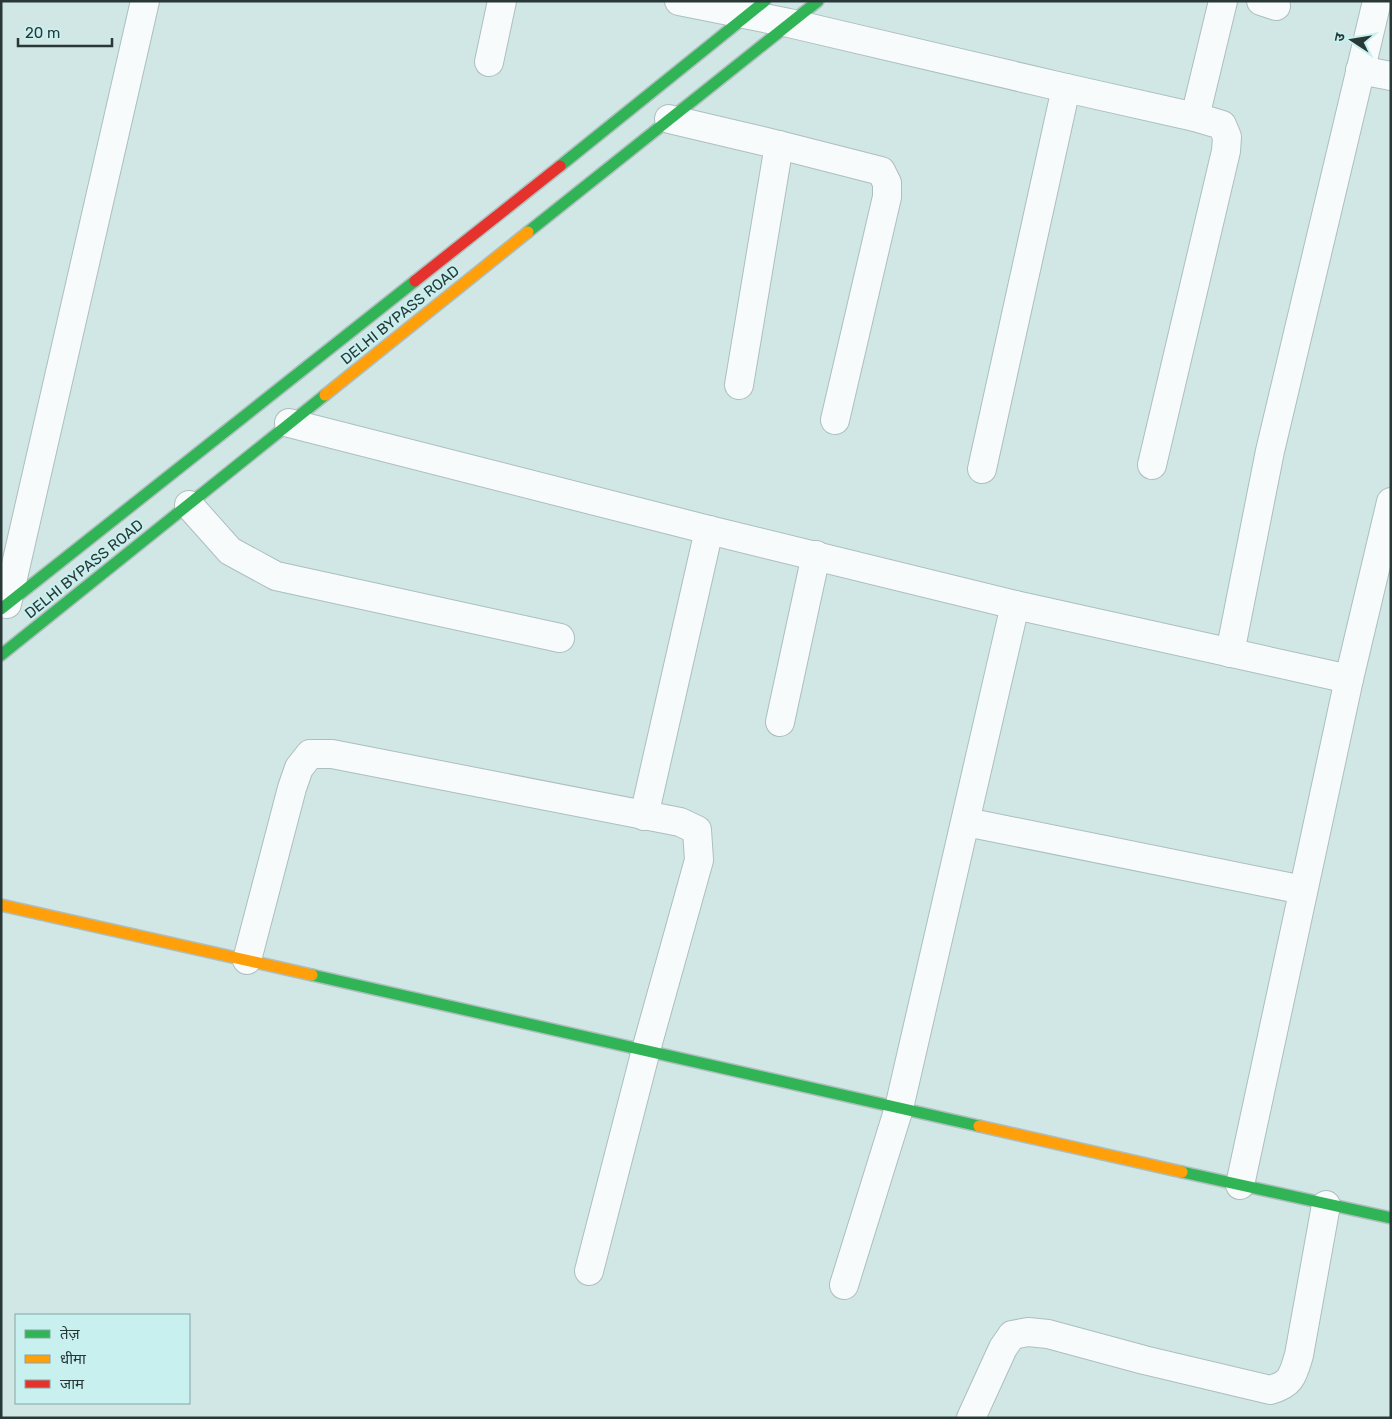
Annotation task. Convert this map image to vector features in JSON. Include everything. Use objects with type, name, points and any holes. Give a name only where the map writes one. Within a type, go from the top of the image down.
[{"type":"main road","name":"DELHI BYPASS ROAD","points":[[1,655],[818,1]]},
{"type":"main road","name":"DELHI BYPASS ROAD","points":[[4,607],[756,8]]},
{"type":"main road","points":[[1,905],[1326,1205],[1391,1218]]},
{"type":"street","points":[[4,607],[145,1]]},
{"type":"street","points":[[489,62],[502,1]]},
{"type":"street","points":[[679,1],[756,8],[789,23],[1195,117],[1222,125],[1228,137],[1226,151],[1152,465]]},
{"type":"street","points":[[1195,117],[1223,1]]},
{"type":"street","points":[[1230,653],[1270,451],[1377,1]]},
{"type":"street","points":[[1360,70],[1391,76]]},
{"type":"street","points":[[982,469],[1066,88]]},
{"type":"street","points":[[669,119],[881,171],[887,183],[887,197],[834,420]]},
{"type":"street","points":[[739,385],[779,145]]},
{"type":"street","points":[[289,423],[709,530],[1015,605],[1349,679]]},
{"type":"street","points":[[1240,1185],[1349,679],[1391,502]]},
{"type":"street","points":[[188,505],[230,551],[276,576],[560,638]]},
{"type":"street","points":[[644,816],[709,530]]},
{"type":"street","points":[[780,722],[816,555]]},
{"type":"street","points":[[844,1285],[899,1108],[1015,605]]},
{"type":"street","points":[[247,960],[292,788],[299,768],[310,754],[332,754],[680,822],[697,830],[699,860],[646,1050],[589,1271]]},
{"type":"street","points":[[966,822],[1303,890]]},
{"type":"street","points":[[971,1418],[1003,1348],[1012,1335],[1028,1332],[1048,1334],[1144,1360],[1270,1390],[1283,1386],[1294,1374],[1299,1355],[1326,1205]]},
{"type":"traffic: fast","points":[[560,166],[765,1]]},
{"type":"traffic: fast","points":[[528,232],[818,1]]},
{"type":"traffic: fast","points":[[1,609],[415,281]]},
{"type":"traffic: fast","points":[[1,655],[325,395]]},
{"type":"traffic: fast","points":[[312,975],[979,1126]]},
{"type":"traffic: fast","points":[[1182,1172],[1391,1218]]},
{"type":"traffic: slow","points":[[325,395],[528,232]]},
{"type":"traffic: slow","points":[[1,905],[312,975]]},
{"type":"traffic: slow","points":[[979,1126],[1182,1172]]},
{"type":"traffic: jam","points":[[415,281],[560,166]]}]
